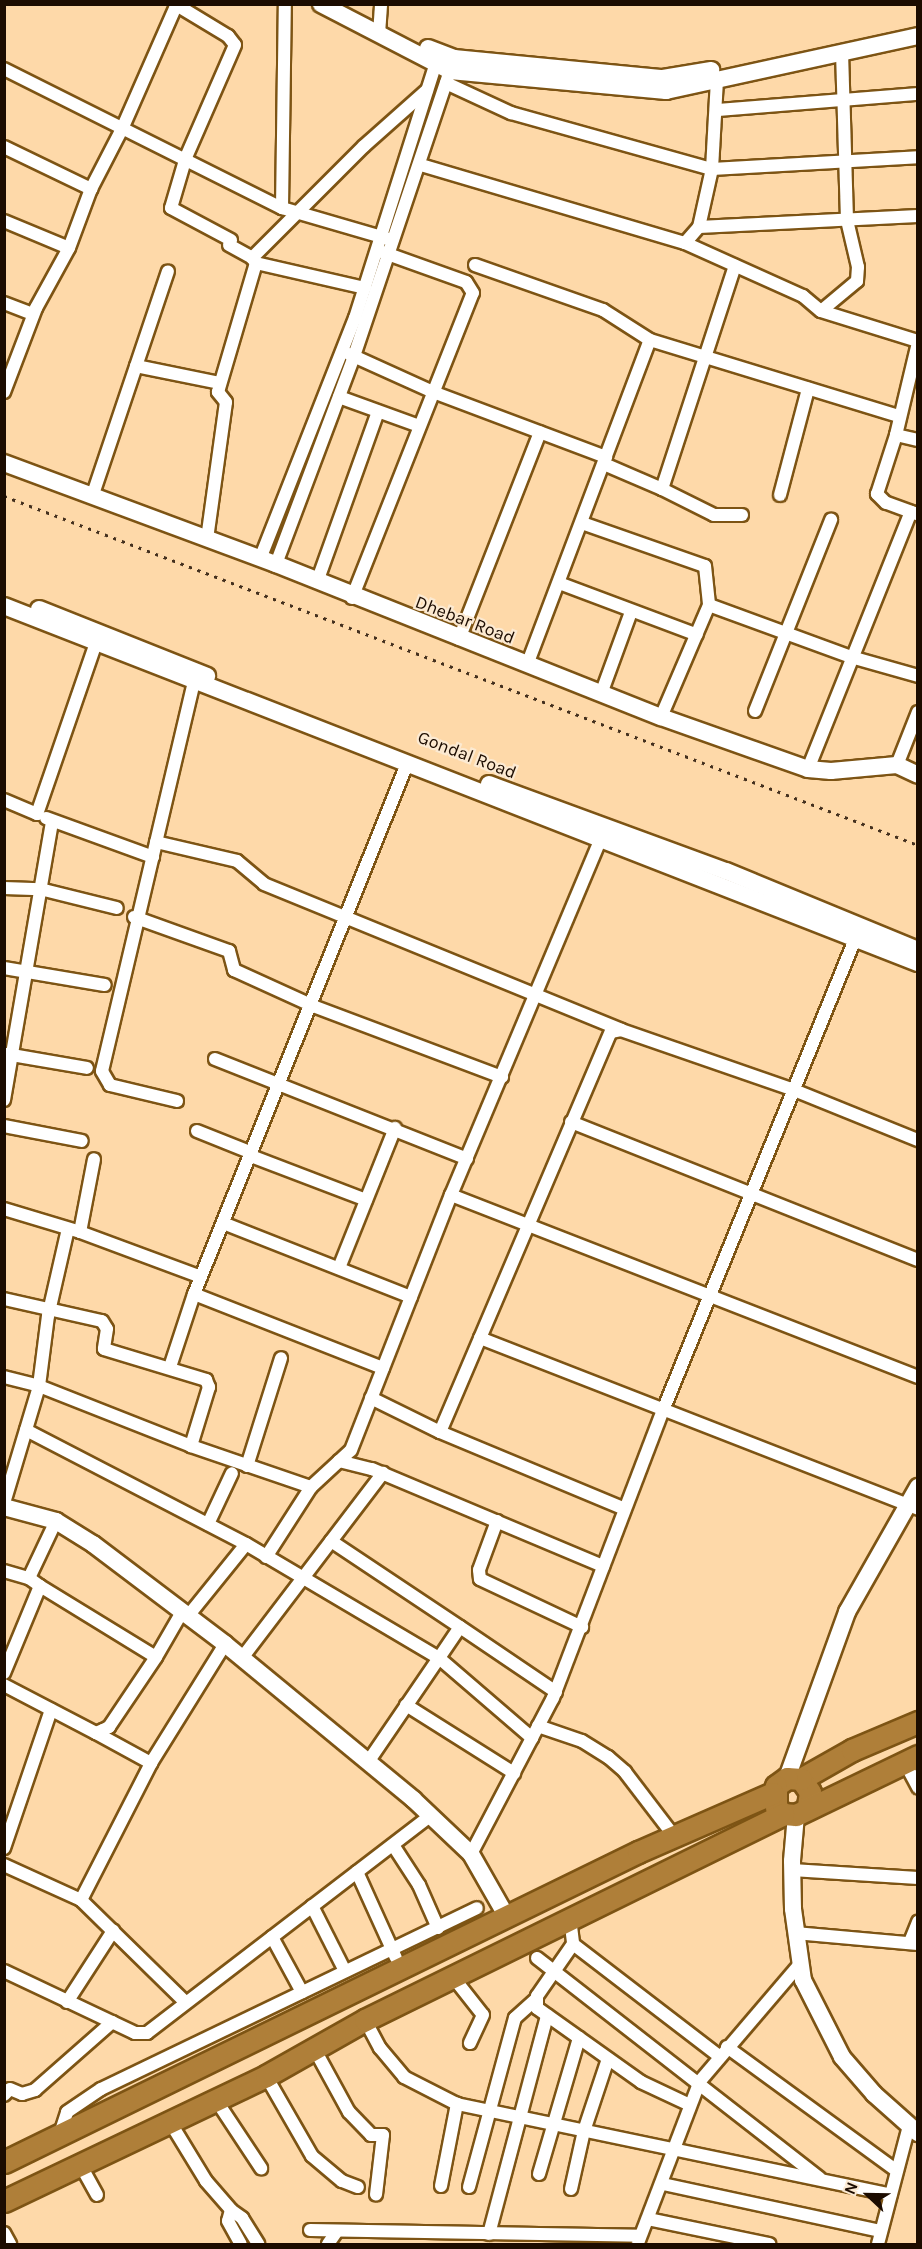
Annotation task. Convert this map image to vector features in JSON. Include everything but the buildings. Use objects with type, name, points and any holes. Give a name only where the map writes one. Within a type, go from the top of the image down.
[{"type":"highway","points":[[4,2162],[59,2138],[397,1960],[507,1917],[852,1750],[918,1722]]},
{"type":"highway","points":[[4,2201],[266,2076],[365,2020],[570,1918],[911,1759]]},
{"type":"highway","points":[[787,1783],[795,1812]]},
{"type":"highway","points":[[787,1783],[810,1792],[795,1812]]},
{"type":"street","points":[[282,208],[285,4]]},
{"type":"street","points":[[321,4],[379,29]]},
{"type":"street","points":[[342,4],[379,29],[446,67],[511,113],[712,169],[845,164],[918,157]]},
{"type":"street","points":[[379,29],[381,4]]},
{"type":"street","points":[[4,392],[8,375],[33,314],[69,248],[91,189],[123,129],[176,5],[228,36],[235,45],[186,157],[171,208],[230,242],[254,261],[365,288]]},
{"type":"street","points":[[446,67],[663,78],[764,60],[918,25]]},
{"type":"street","points":[[446,67],[666,91],[918,36]]},
{"type":"street","points":[[821,311],[857,281],[858,267],[847,220],[842,53]]},
{"type":"street","points":[[207,539],[226,402],[218,392],[254,261],[297,212],[428,89],[446,67]]},
{"type":"street","points":[[268,562],[339,398],[354,356],[384,252],[428,89],[446,67]]},
{"type":"street","points":[[388,238],[421,165],[446,67]]},
{"type":"street","points":[[4,69],[123,129],[186,157],[282,208],[388,238]]},
{"type":"street","points":[[685,243],[699,227],[712,169],[718,110],[717,80]]},
{"type":"street","points":[[718,110],[918,94]]},
{"type":"street","points":[[4,147],[91,189]]},
{"type":"street","points":[[421,165],[685,243],[803,296],[821,311],[918,342],[898,416],[896,435],[877,494],[886,503],[914,513],[851,657],[808,769]]},
{"type":"street","points":[[699,227],[918,216]]},
{"type":"street","points":[[4,221],[69,248]]},
{"type":"street","points":[[268,562],[340,351],[365,288],[384,252]]},
{"type":"street","points":[[352,598],[473,290],[466,282],[384,252]]},
{"type":"street","points":[[475,265],[603,310],[650,340],[898,416]]},
{"type":"street","points":[[662,489],[703,357],[735,266]]},
{"type":"street","points":[[92,497],[168,270]]},
{"type":"street","points":[[4,303],[33,314]]},
{"type":"street","points":[[527,665],[650,340]]},
{"type":"street","points":[[340,351],[433,392],[540,432],[714,514],[742,515]]},
{"type":"street","points":[[136,366],[214,382]]},
{"type":"street","points":[[780,495],[808,389]]},
{"type":"street","points":[[339,398],[419,426]]},
{"type":"street","points":[[317,582],[378,412]]},
{"type":"street","points":[[459,639],[540,432]]},
{"type":"street","points":[[896,435],[918,440]]},
{"type":"street","name":"Dhebar Road","points":[[4,463],[268,562],[352,598],[661,717],[808,769],[897,765],[918,775]]},
{"type":"street","points":[[755,711],[784,631],[831,520]]},
{"type":"street","points":[[582,523],[705,566],[709,605],[661,717]]},
{"type":"street","points":[[558,583],[697,635]]},
{"type":"street","name":"Gondal Road","points":[[4,595],[98,639],[858,932],[918,950]]},
{"type":"street","points":[[709,605],[851,657],[918,676]]},
{"type":"street","points":[[4,606],[98,639],[194,683],[408,764],[600,841],[858,932],[918,963]]},
{"type":"street","points":[[601,694],[631,612]]},
{"type":"street","points":[[37,814],[98,639]]},
{"type":"street","points":[[177,1101],[110,1085],[102,1071],[136,918],[153,857],[194,683]]},
{"type":"street","points":[[897,765],[918,712]]},
{"type":"street","points":[[170,1367],[194,1294],[408,764]]},
{"type":"street","points":[[4,800],[52,821],[153,857]]},
{"type":"street","points":[[4,1100],[8,1055],[52,821]]},
{"type":"street","points":[[266,1557],[310,1487],[351,1450],[451,1195],[600,841]]},
{"type":"street","points":[[156,842],[237,861],[264,884],[346,918],[537,993],[621,1030],[794,1090],[918,1140]]},
{"type":"street","points":[[4,888],[40,889],[117,908]]},
{"type":"street","points":[[136,918],[229,951],[234,970],[312,1006],[502,1077]]},
{"type":"street","points":[[471,1854],[556,1692],[664,1408],[858,932]]},
{"type":"street","points":[[4,968],[105,985]]},
{"type":"street","points":[[440,1432],[605,1041],[611,1032],[621,1030]]},
{"type":"street","points":[[8,1055],[87,1068]]},
{"type":"street","points":[[215,1059],[395,1128],[467,1159]]},
{"type":"street","points":[[571,1122],[918,1260]]},
{"type":"street","points":[[4,1126],[82,1141]]},
{"type":"street","points":[[339,1268],[395,1128]]},
{"type":"street","points":[[196,1131],[366,1200]]},
{"type":"street","points":[[4,1503],[39,1386],[49,1312],[94,1159]]},
{"type":"street","points":[[451,1195],[528,1223],[918,1377]]},
{"type":"street","points":[[4,1209],[74,1230],[201,1277]]},
{"type":"street","points":[[223,1223],[411,1296]]},
{"type":"street","points":[[194,1294],[383,1368]]},
{"type":"street","points":[[4,1299],[49,1312],[102,1321],[107,1329],[104,1349],[170,1367],[209,1383],[191,1446]]},
{"type":"street","points":[[480,1338],[913,1507]]},
{"type":"street","points":[[247,1466],[281,1358]]},
{"type":"street","points":[[4,1377],[39,1386],[191,1446],[310,1487]]},
{"type":"street","points":[[371,1398],[440,1432],[625,1509]]},
{"type":"street","points":[[26,1430],[306,1577],[439,1658],[532,1738]]},
{"type":"street","points":[[339,1461],[383,1473],[603,1566]]},
{"type":"street","points":[[208,1524],[232,1473]]},
{"type":"street","points":[[242,1658],[306,1577],[331,1540],[383,1473]]},
{"type":"street","points":[[787,1783],[847,1612],[913,1507],[918,1487]]},
{"type":"street","points":[[4,1507],[56,1521],[225,1644],[368,1762],[471,1854],[507,1917]]},
{"type":"street","points":[[28,1578],[56,1521]]},
{"type":"street","points":[[497,1521],[478,1570],[480,1579],[582,1627]]},
{"type":"street","points":[[331,1540],[556,1692]]},
{"type":"street","points":[[96,1733],[109,1727],[185,1614],[246,1544]]},
{"type":"street","points":[[4,1571],[28,1578],[156,1657]]},
{"type":"street","points":[[4,1673],[40,1586]]},
{"type":"street","points":[[368,1762],[460,1627]]},
{"type":"street","points":[[81,1900],[151,1763],[225,1644]]},
{"type":"street","points":[[4,1685],[151,1763]]},
{"type":"street","points":[[406,1705],[514,1773]]},
{"type":"street","points":[[4,1848],[51,1710]]},
{"type":"street","points":[[538,1726],[582,1741],[608,1757],[625,1772],[674,1836]]},
{"type":"street","points":[[911,1759],[918,1787]]},
{"type":"street","points":[[795,1812],[792,1870],[799,1965],[820,2018],[842,2057],[874,2094],[913,2129],[897,2172],[878,2244]]},
{"type":"street","points":[[4,1971],[135,2033],[147,2032],[429,1817]]},
{"type":"street","points":[[393,1845],[419,1885],[438,1928]]},
{"type":"street","points":[[4,1865],[81,1900],[185,2002]]},
{"type":"street","points":[[792,1870],[918,1878]]},
{"type":"street","points":[[357,1872],[397,1960]]},
{"type":"street","points":[[312,1906],[345,1971]]},
{"type":"street","points":[[59,2138],[67,2112],[101,2089],[345,1971],[397,1960],[438,1928],[477,1908]]},
{"type":"street","points":[[469,2187],[487,2111],[515,2018],[535,2000],[573,1944],[570,1918]]},
{"type":"street","points":[[795,1933],[914,1943],[918,1922]]},
{"type":"street","points":[[67,2002],[113,1931]]},
{"type":"street","points":[[272,1937],[302,1992]]},
{"type":"street","points":[[573,1944],[897,2172]]},
{"type":"street","points":[[537,1958],[700,2080],[822,2179]]},
{"type":"street","points":[[310,2230],[338,2232],[374,2239],[446,2239],[489,2234],[639,2240],[663,2184],[688,2104],[700,2080],[799,1965]]},
{"type":"street","points":[[453,1977],[483,2015],[470,2043]]},
{"type":"street","points":[[535,2000],[537,2008],[608,2059],[654,2089],[688,2104]]},
{"type":"street","points":[[489,2234],[518,2117],[548,2016]]},
{"type":"street","points":[[365,2020],[380,2048],[404,2077],[457,2104],[891,2195]]},
{"type":"street","points":[[6,2090],[22,2094],[35,2090],[112,2022]]},
{"type":"street","points":[[539,2174],[551,2124],[579,2038]]},
{"type":"street","points":[[315,2050],[349,2112],[372,2135],[383,2135],[376,2195]]},
{"type":"street","points":[[571,2189],[584,2131],[608,2059]]},
{"type":"street","points":[[266,2076],[312,2157],[342,2181],[358,2187]]},
{"type":"street","points":[[216,2100],[261,2168]]},
{"type":"street","points":[[441,2187],[457,2104]]},
{"type":"street","points":[[170,2122],[206,2181],[231,2211],[242,2218],[258,2244]]},
{"type":"street","points":[[81,2166],[98,2195]]},
{"type":"street","points":[[663,2184],[881,2231]]},
{"type":"street","points":[[231,2211],[228,2221],[241,2244]]},
{"type":"street","points":[[648,2219],[769,2244]]},
{"type":"street","points":[[328,2244],[338,2232]]},
{"type":"street","points":[[4,2233],[10,2244]]},
{"type":"railway","points":[[4,496],[918,845]]}]
